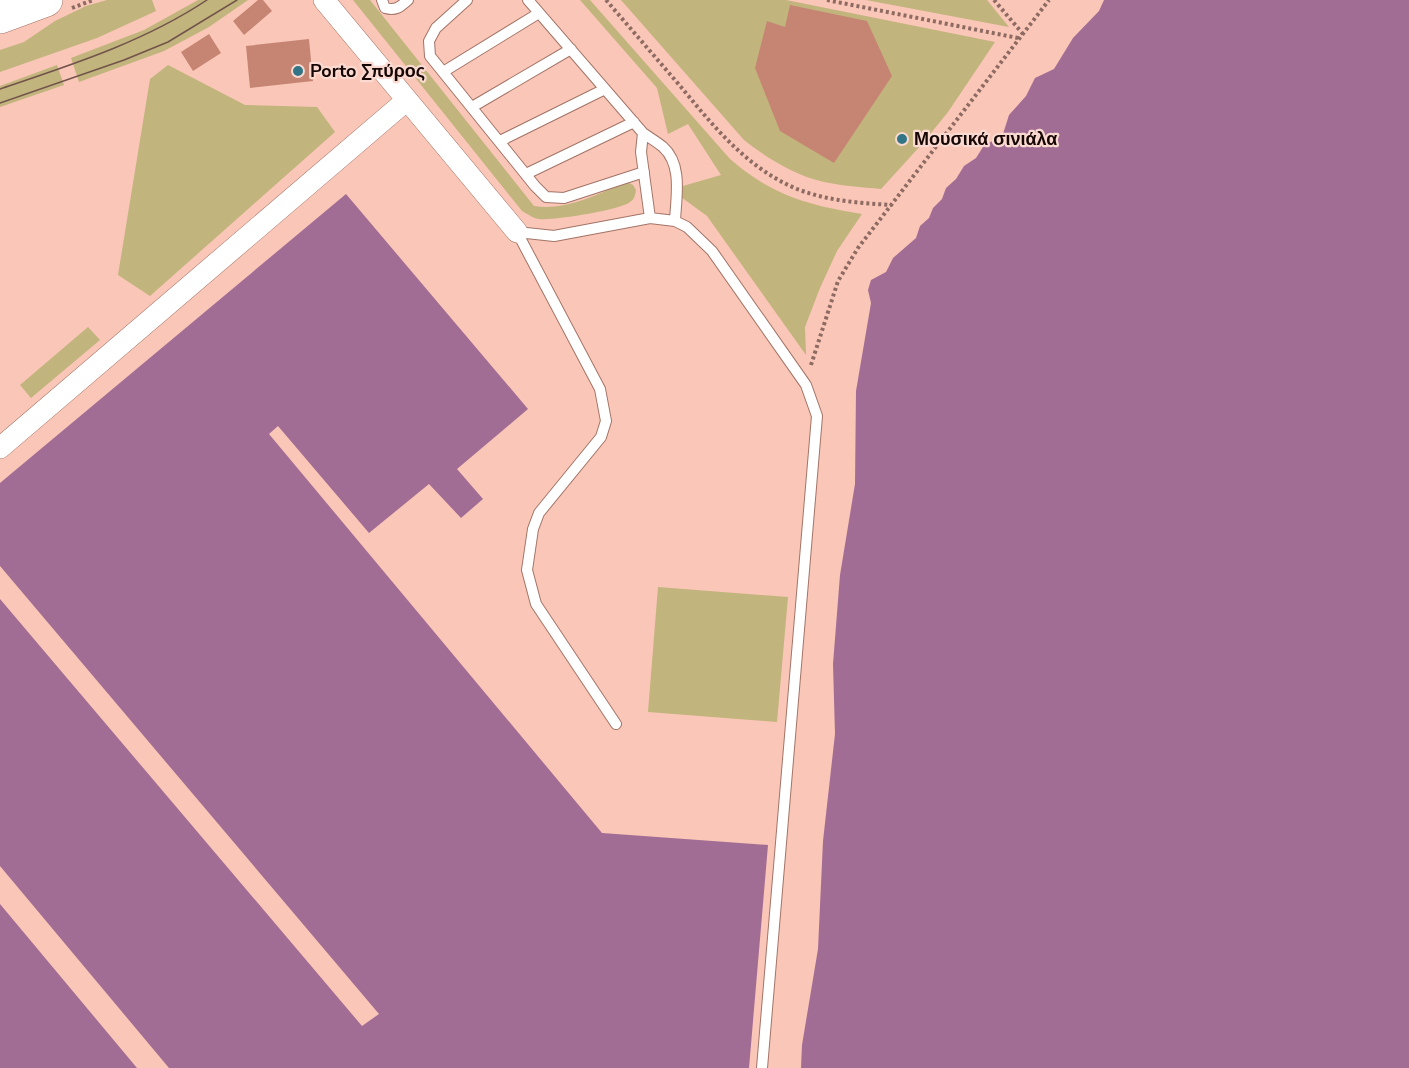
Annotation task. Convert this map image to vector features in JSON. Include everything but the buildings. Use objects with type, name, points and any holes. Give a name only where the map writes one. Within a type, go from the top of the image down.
[{"type":"highway","points":[[0,17],[46,0]]},
{"type":"street","points":[[324,0],[517,232]]},
{"type":"street","points":[[0,448],[407,100]]},
{"type":"lane","points":[[382,0],[385,8],[392,10],[400,8],[408,0]]},
{"type":"lane","points":[[467,0],[436,28],[429,41],[430,56],[546,197],[564,198],[644,172]]},
{"type":"lane","points":[[528,0],[643,133],[664,148],[675,165],[675,221]]},
{"type":"lane","points":[[443,72],[539,13]]},
{"type":"lane","points":[[472,107],[571,50]]},
{"type":"lane","points":[[500,141],[605,89]]},
{"type":"lane","points":[[526,174],[633,122]]},
{"type":"lane","points":[[643,133],[641,152],[650,218]]},
{"type":"lane","points":[[517,232],[554,236],[650,218],[675,221],[687,227],[712,251],[806,385],[817,416],[762,1068]]},
{"type":"lane","points":[[517,232],[600,389],[606,421],[601,437],[539,513],[533,529],[527,570],[536,604],[616,724]]},
{"type":"path","points":[[606,0],[726,141],[759,169],[797,189],[824,198],[893,205]]},
{"type":"path","points":[[827,0],[1018,38]]},
{"type":"path","points":[[994,0],[1023,34]]},
{"type":"path","points":[[819,345],[838,281],[858,248],[1049,0]]},
{"type":"shaded area","points":[[107,0],[152,0],[156,11],[97,38],[0,72],[0,50],[24,42],[55,21],[86,6]]},
{"type":"shaded area","points":[[198,0],[248,0],[209,27],[164,51],[79,82],[71,58],[144,30]]},
{"type":"shaded area","points":[[353,0],[370,0],[534,206],[570,204],[627,182],[636,190],[633,200],[614,208],[557,218],[532,217],[522,211]]},
{"type":"shaded area","points":[[580,0],[590,0],[730,159],[746,172],[792,197],[825,207],[862,214],[837,251],[820,288],[805,327],[806,355],[707,216],[681,197],[680,191],[683,186],[721,175],[688,124],[668,134],[657,88]]},
{"type":"shaded area","points":[[621,0],[786,0],[995,42],[948,112],[881,189],[845,185],[813,179],[792,170],[744,140]]},
{"type":"shaded area","points":[[866,0],[987,0],[1009,27]]},
{"type":"shaded area","points":[[1104,0],[1409,0],[1409,1068],[801,1068],[802,1045],[818,949],[823,841],[835,734],[833,664],[840,575],[855,484],[856,391],[871,303],[868,290],[871,280],[886,272],[893,258],[916,238],[920,226],[929,218],[933,208],[942,199],[946,188],[956,179],[964,166],[976,158],[983,147],[1003,134],[1009,115],[1026,96],[1035,78],[1054,69],[1073,38],[1099,11]]},
{"type":"shaded area","points":[[57,65],[64,85],[0,107],[0,86]]},
{"type":"shaded area","points":[[168,65],[245,105],[317,107],[335,132],[150,296],[118,275],[150,79]]},
{"type":"shaded area","points":[[346,194],[528,409],[457,469],[483,499],[461,518],[429,484],[369,533],[278,426],[269,434],[602,833],[768,845],[749,1068],[169,1068],[0,866],[0,599],[362,1026],[379,1014],[0,566],[0,483]]},
{"type":"shaded area","points":[[88,327],[100,340],[31,398],[20,385]]},
{"type":"shaded area","points":[[658,587],[788,597],[777,722],[648,712]]},
{"type":"shaded area","points":[[0,904],[137,1068],[0,1068]]},
{"type":"tram line","points":[[0,89],[133,40],[207,0]]},
{"type":"tram line","points":[[0,103],[124,60],[168,42],[237,0]]},
{"type":"place","name":"Porto Σπύρος","points":[[298,71]]},
{"type":"place","name":"Μουσικά σινιάλα","points":[[902,139]]}]
